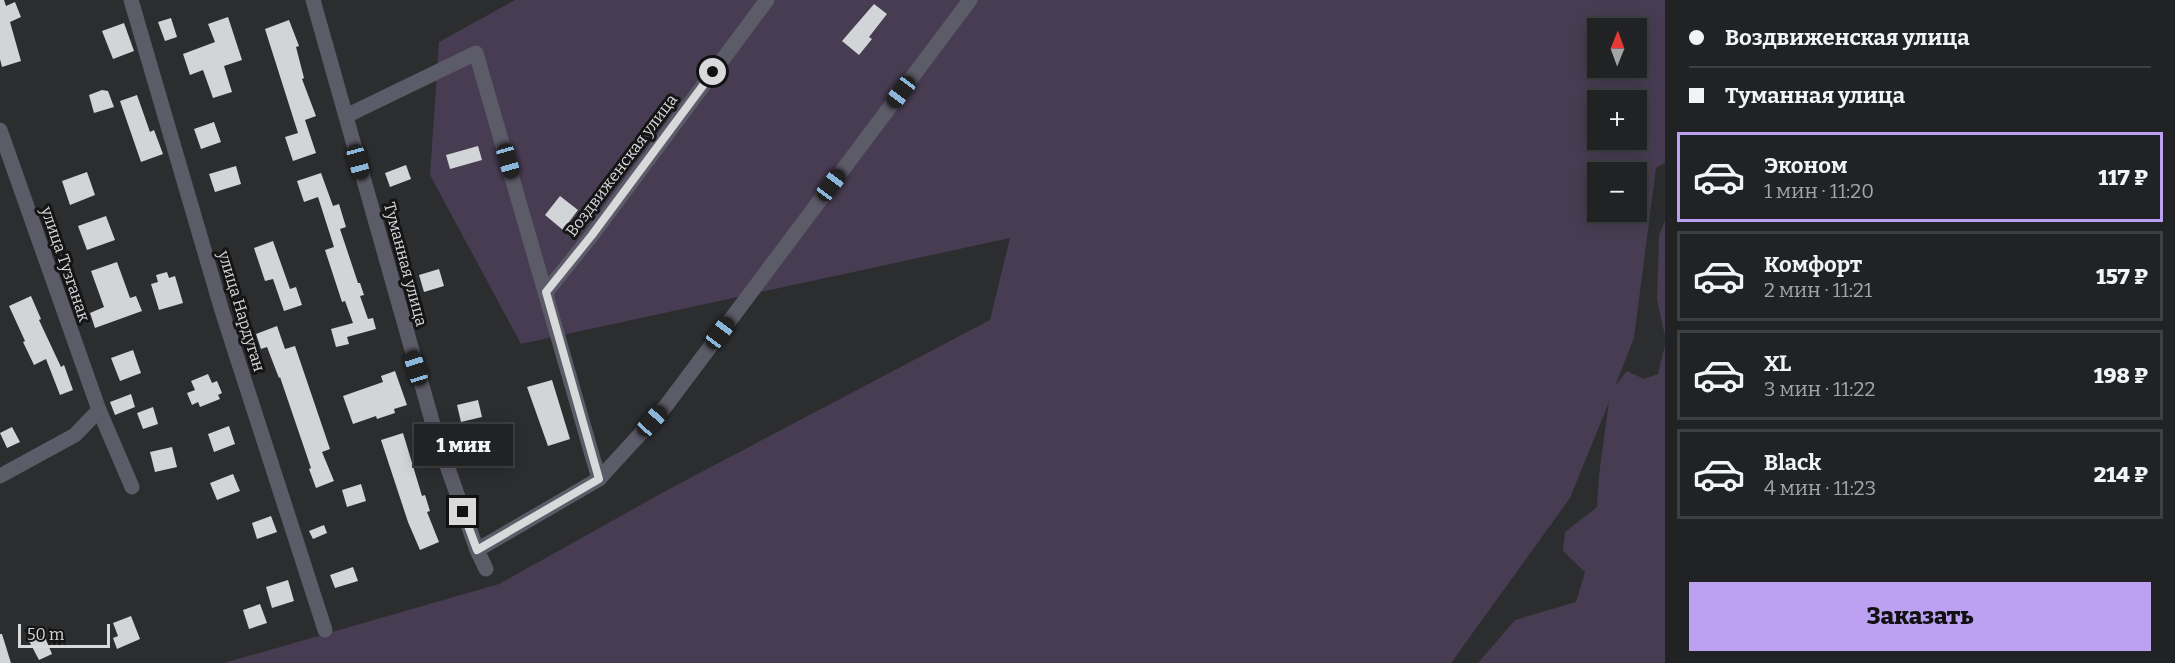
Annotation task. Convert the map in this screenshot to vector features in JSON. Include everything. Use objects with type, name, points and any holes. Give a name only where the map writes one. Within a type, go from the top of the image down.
[{"type":"street","name":"улица Нардуган","points":[[131,0],[222,311],[325,630]]},
{"type":"street","name":"Туманная улица","points":[[313,0],[436,435],[477,550],[486,568]]},
{"type":"street","name":"Воздвиженская улица","points":[[546,292],[599,225],[767,0]]},
{"type":"street","points":[[477,550],[599,479],[665,406],[970,0]]},
{"type":"street","points":[[346,116],[476,53],[599,479]]},
{"type":"street","name":"улица Тузганак","points":[[0,130],[99,410],[132,487]]},
{"type":"street","points":[[0,476],[75,435],[99,410]]},
{"type":"shaded area","points":[[515,0],[1665,0],[1665,163],[1656,168],[1634,338],[1615,386],[1627,371],[1644,379],[1658,374],[1665,345],[1665,663],[1478,663],[1515,620],[1576,602],[1585,572],[1563,551],[1565,532],[1597,507],[1609,402],[1570,498],[1451,663],[224,663],[499,584],[671,488],[990,320],[1010,238],[521,344],[430,175],[439,42]]},
{"type":"shaded area","points":[[1665,221],[1665,336],[1657,300],[1659,236]]},
{"type":"building","points":[[0,0],[4,0],[6,6],[15,2],[21,17],[10,22],[21,61],[2,67],[0,59]]},
{"type":"building","points":[[874,4],[887,14],[869,37],[872,39],[859,55],[842,41]]},
{"type":"building","points":[[228,17],[242,60],[224,66],[232,92],[213,98],[203,70],[190,75],[183,54],[215,42],[208,24]]},
{"type":"building","points":[[171,18],[177,37],[165,41],[158,22]]},
{"type":"building","points":[[289,20],[299,46],[296,47],[304,78],[302,79],[316,116],[305,120],[316,153],[293,161],[285,137],[298,133],[265,29]]},
{"type":"building","points":[[124,23],[134,51],[113,59],[102,31]]},
{"type":"building","points":[[102,90],[108,91],[114,107],[94,113],[89,95]]},
{"type":"building","points":[[137,95],[150,132],[154,130],[163,154],[141,162],[120,101]]},
{"type":"building","points":[[214,122],[221,142],[201,149],[194,129]]},
{"type":"building","points":[[478,146],[482,160],[450,169],[446,155]]},
{"type":"building","points":[[406,165],[411,179],[390,187],[385,173]]},
{"type":"building","points":[[236,166],[241,184],[215,192],[209,174]]},
{"type":"building","points":[[87,172],[95,195],[70,205],[62,181]]},
{"type":"building","points":[[321,173],[333,206],[339,204],[346,227],[340,229],[364,295],[360,296],[368,319],[373,318],[376,329],[347,337],[349,344],[336,347],[331,329],[353,323],[345,301],[342,302],[325,250],[334,247],[318,197],[304,202],[297,181]]},
{"type":"building","points":[[560,196],[578,210],[563,230],[545,215]]},
{"type":"building","points":[[106,216],[115,240],[87,250],[78,226]]},
{"type":"building","points":[[273,241],[290,289],[296,287],[302,305],[284,311],[273,279],[265,281],[254,248]]},
{"type":"building","points":[[117,262],[130,298],[136,296],[142,311],[95,328],[90,313],[104,307],[91,271]]},
{"type":"building","points":[[439,269],[444,286],[424,292],[419,275]]},
{"type":"building","points":[[167,272],[169,278],[175,276],[183,303],[159,310],[151,284],[158,282],[156,275]]},
{"type":"building","points":[[31,296],[41,319],[39,320],[61,367],[64,365],[73,390],[60,395],[46,359],[34,365],[9,306]]},
{"type":"building","points":[[277,326],[285,349],[295,346],[330,449],[322,452],[334,481],[316,488],[280,377],[267,347],[261,349],[256,334]]},
{"type":"building","points":[[133,350],[141,373],[120,381],[111,358]]},
{"type":"building","points":[[395,371],[407,405],[394,409],[395,413],[377,419],[376,416],[353,424],[343,396],[383,382],[381,376]]},
{"type":"building","points":[[208,374],[212,383],[217,381],[222,393],[218,395],[220,399],[200,407],[198,402],[192,405],[187,393],[195,390],[191,381]]},
{"type":"building","points":[[552,380],[570,439],[548,446],[527,387]]},
{"type":"building","points":[[131,394],[135,407],[115,415],[110,402]]},
{"type":"building","points":[[478,400],[482,417],[461,422],[457,405]]},
{"type":"building","points":[[153,407],[158,424],[143,429],[137,413]]},
{"type":"building","points":[[229,426],[235,444],[214,452],[208,434]]},
{"type":"building","points":[[12,427],[20,442],[7,448],[0,433]]},
{"type":"building","points":[[403,433],[422,496],[425,495],[430,511],[427,512],[439,542],[420,550],[408,522],[381,440]]},
{"type":"building","points":[[172,447],[177,467],[155,472],[150,452]]},
{"type":"building","points":[[233,474],[240,491],[217,500],[210,483]]},
{"type":"building","points":[[361,484],[366,501],[347,507],[342,490]]},
{"type":"building","points":[[271,516],[277,532],[257,539],[252,523]]},
{"type":"building","points":[[324,525],[327,533],[313,539],[309,531]]},
{"type":"building","points":[[353,567],[358,581],[335,588],[330,575]]},
{"type":"building","points":[[288,580],[294,601],[272,608],[266,587]]},
{"type":"building","points":[[260,604],[267,623],[249,629],[243,610]]},
{"type":"building","points":[[131,616],[140,639],[117,649],[113,638],[118,636],[113,623]]},
{"type":"building","points":[[0,634],[2,634],[11,663],[0,663]]},
{"type":"building","points":[[44,635],[52,654],[39,660],[29,641]]},
{"type":"route","points":[[463,512],[477,550],[599,479],[546,292],[592,235],[713,72]]}]
